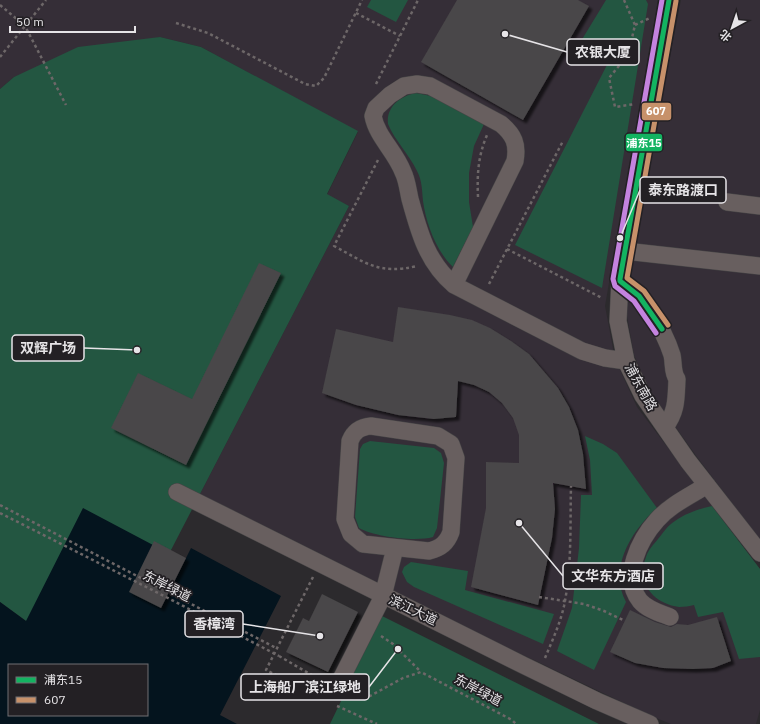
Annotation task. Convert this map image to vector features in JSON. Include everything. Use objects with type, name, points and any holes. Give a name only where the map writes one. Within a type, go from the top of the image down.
[{"type":"street","name":"浦东南路","points":[[669,0],[620,281],[618,322],[626,360],[643,396],[707,485],[760,553]]},
{"type":"street","points":[[454,285],[515,161],[517,151],[516,142],[510,132],[494,120],[430,86],[417,84],[404,86],[390,95],[376,108],[373,116],[376,128],[396,156],[404,173],[417,223],[433,262],[442,274],[454,285],[582,351],[605,358],[626,360]]},
{"type":"street","points":[[727,202],[760,206]]},
{"type":"street","points":[[625,251],[760,266]]},
{"type":"street","points":[[620,281],[639,296],[662,329],[672,356],[674,375],[677,379],[676,401],[674,415],[665,427]]},
{"type":"street","points":[[371,426],[438,436],[451,444],[455,451],[456,458],[451,532],[448,540],[438,549],[430,551],[395,548],[363,544],[356,540],[347,527],[345,519],[350,442],[353,435],[364,427],[371,426]]},
{"type":"street","points":[[670,617],[652,611],[641,602],[634,590],[632,574],[635,558],[646,533],[657,519],[670,508],[707,485]]},
{"type":"street","name":"滨江大道","points":[[177,492],[539,673],[597,701],[650,724]]},
{"type":"street","points":[[331,697],[383,596],[395,548]]},
{"type":"path","points":[[0,56],[46,0]]},
{"type":"path","points":[[176,23],[208,33],[310,86],[316,86],[324,78],[362,0]]},
{"type":"path","points":[[373,90],[418,0]]},
{"type":"path","points":[[624,0],[635,25],[628,55],[609,78],[615,107],[652,102]]},
{"type":"path","points":[[0,5],[25,26],[66,105]]},
{"type":"path","points":[[356,13],[400,36]]},
{"type":"path","points":[[482,228],[478,204],[478,166],[480,154],[494,120]]},
{"type":"path","points":[[481,299],[562,141]]},
{"type":"path","points":[[381,155],[334,246],[371,265],[389,270],[433,262]]},
{"type":"path","points":[[507,249],[619,307]]},
{"type":"path","points":[[539,673],[558,626],[564,606],[571,486]]},
{"type":"path","points":[[0,505],[278,649]]},
{"type":"path","name":"东岸绿道","points":[[0,514],[58,542],[279,656],[331,697],[346,695],[370,696],[403,678],[421,672],[468,695],[512,720],[516,724]]},
{"type":"path","points":[[319,564],[278,649],[266,670],[331,697],[377,724]]},
{"type":"path","points":[[539,597],[584,604],[625,621]]},
{"type":"path","points":[[367,627],[393,644],[421,672]]},
{"type":"shaded area","points":[[0,0],[658,0],[605,306],[615,359],[637,407],[760,569],[760,710],[756,724],[671,724],[651,716],[410,601],[200,494],[349,206],[327,195],[358,132],[201,47],[160,37],[14,77],[0,89]]},
{"type":"shaded area","points":[[681,0],[760,0],[760,540],[697,457],[649,390],[634,355],[627,316],[627,277]]},
{"type":"green space","points":[[371,0],[408,0],[396,22],[367,7]]},
{"type":"green space","points":[[606,0],[646,0],[648,4],[602,288],[515,245],[610,59],[581,41]]},
{"type":"green space","points":[[160,37],[201,47],[358,131],[327,194],[349,206],[171,550],[26,621],[0,602],[0,89],[14,77],[78,47]]},
{"type":"green space","points":[[416,93],[436,97],[484,124],[474,146],[469,173],[469,202],[473,227],[453,267],[437,245],[429,227],[424,209],[422,185],[419,174],[394,136],[388,124],[389,112],[395,103],[410,94]]},
{"type":"green space","points":[[585,436],[603,444],[617,453],[657,508],[647,517],[631,539],[625,551],[621,564],[620,577],[621,589],[626,602],[594,670],[557,651],[572,608],[579,548],[581,495],[592,495],[590,460]]},
{"type":"green space","points":[[370,441],[434,448],[441,453],[444,463],[437,528],[433,537],[417,539],[396,538],[375,534],[359,528],[355,517],[360,449],[363,444]]},
{"type":"green space","points":[[712,506],[760,569],[760,657],[739,659],[723,612],[698,617],[694,605],[679,607],[661,601],[654,596],[645,583],[643,566],[647,554],[666,529],[672,523],[684,516],[697,510]]},
{"type":"green space","points":[[411,562],[468,571],[465,590],[554,614],[543,644],[414,587],[407,582],[402,572],[404,567]]},
{"type":"green space","points":[[368,609],[599,724],[330,724],[342,699],[328,691]]},
{"type":"water","points":[[83,508],[153,545],[161,608],[191,548],[281,596],[220,715],[237,724],[0,724],[0,602],[26,621]]},
{"type":"building","points":[[457,0],[578,0],[589,6],[523,120],[421,62]]},
{"type":"building","points":[[259,263],[281,273],[186,465],[111,428],[138,373],[192,399]]},
{"type":"building","points":[[398,307],[472,320],[490,328],[529,354],[558,388],[569,407],[578,430],[583,454],[586,489],[553,483],[555,509],[552,538],[538,605],[471,587],[486,508],[486,462],[519,463],[519,435],[513,418],[502,403],[489,392],[474,385],[458,381],[456,417],[434,419],[398,415],[356,405],[322,393],[336,329],[393,342]]},
{"type":"building","points":[[154,541],[186,558],[161,608],[129,592]]},
{"type":"building","points":[[322,594],[358,612],[328,672],[286,652],[303,618],[309,621]]},
{"type":"building","points":[[630,610],[655,622],[671,627],[677,624],[688,625],[717,617],[731,661],[713,668],[663,668],[635,663],[610,652]]},
{"type":"transit line","points":[[656,333],[634,301],[615,286],[613,279],[662,0]]},
{"type":"transit line","name":"浦东15","points":[[662,329],[639,296],[620,281],[620,279],[669,0]]},
{"type":"transit line","name":"607","points":[[668,325],[644,291],[627,278],[676,1]]},
{"type":"place","name":"农银大厦","points":[[505,34]]},
{"type":"place","name":"泰东路渡口","points":[[620,238]]},
{"type":"place","name":"双辉广场","points":[[137,350]]},
{"type":"place","name":"文华东方酒店","points":[[519,523]]},
{"type":"place","name":"香樟湾","points":[[320,636]]},
{"type":"place","name":"上海船厂滨江绿地","points":[[398,649]]}]
